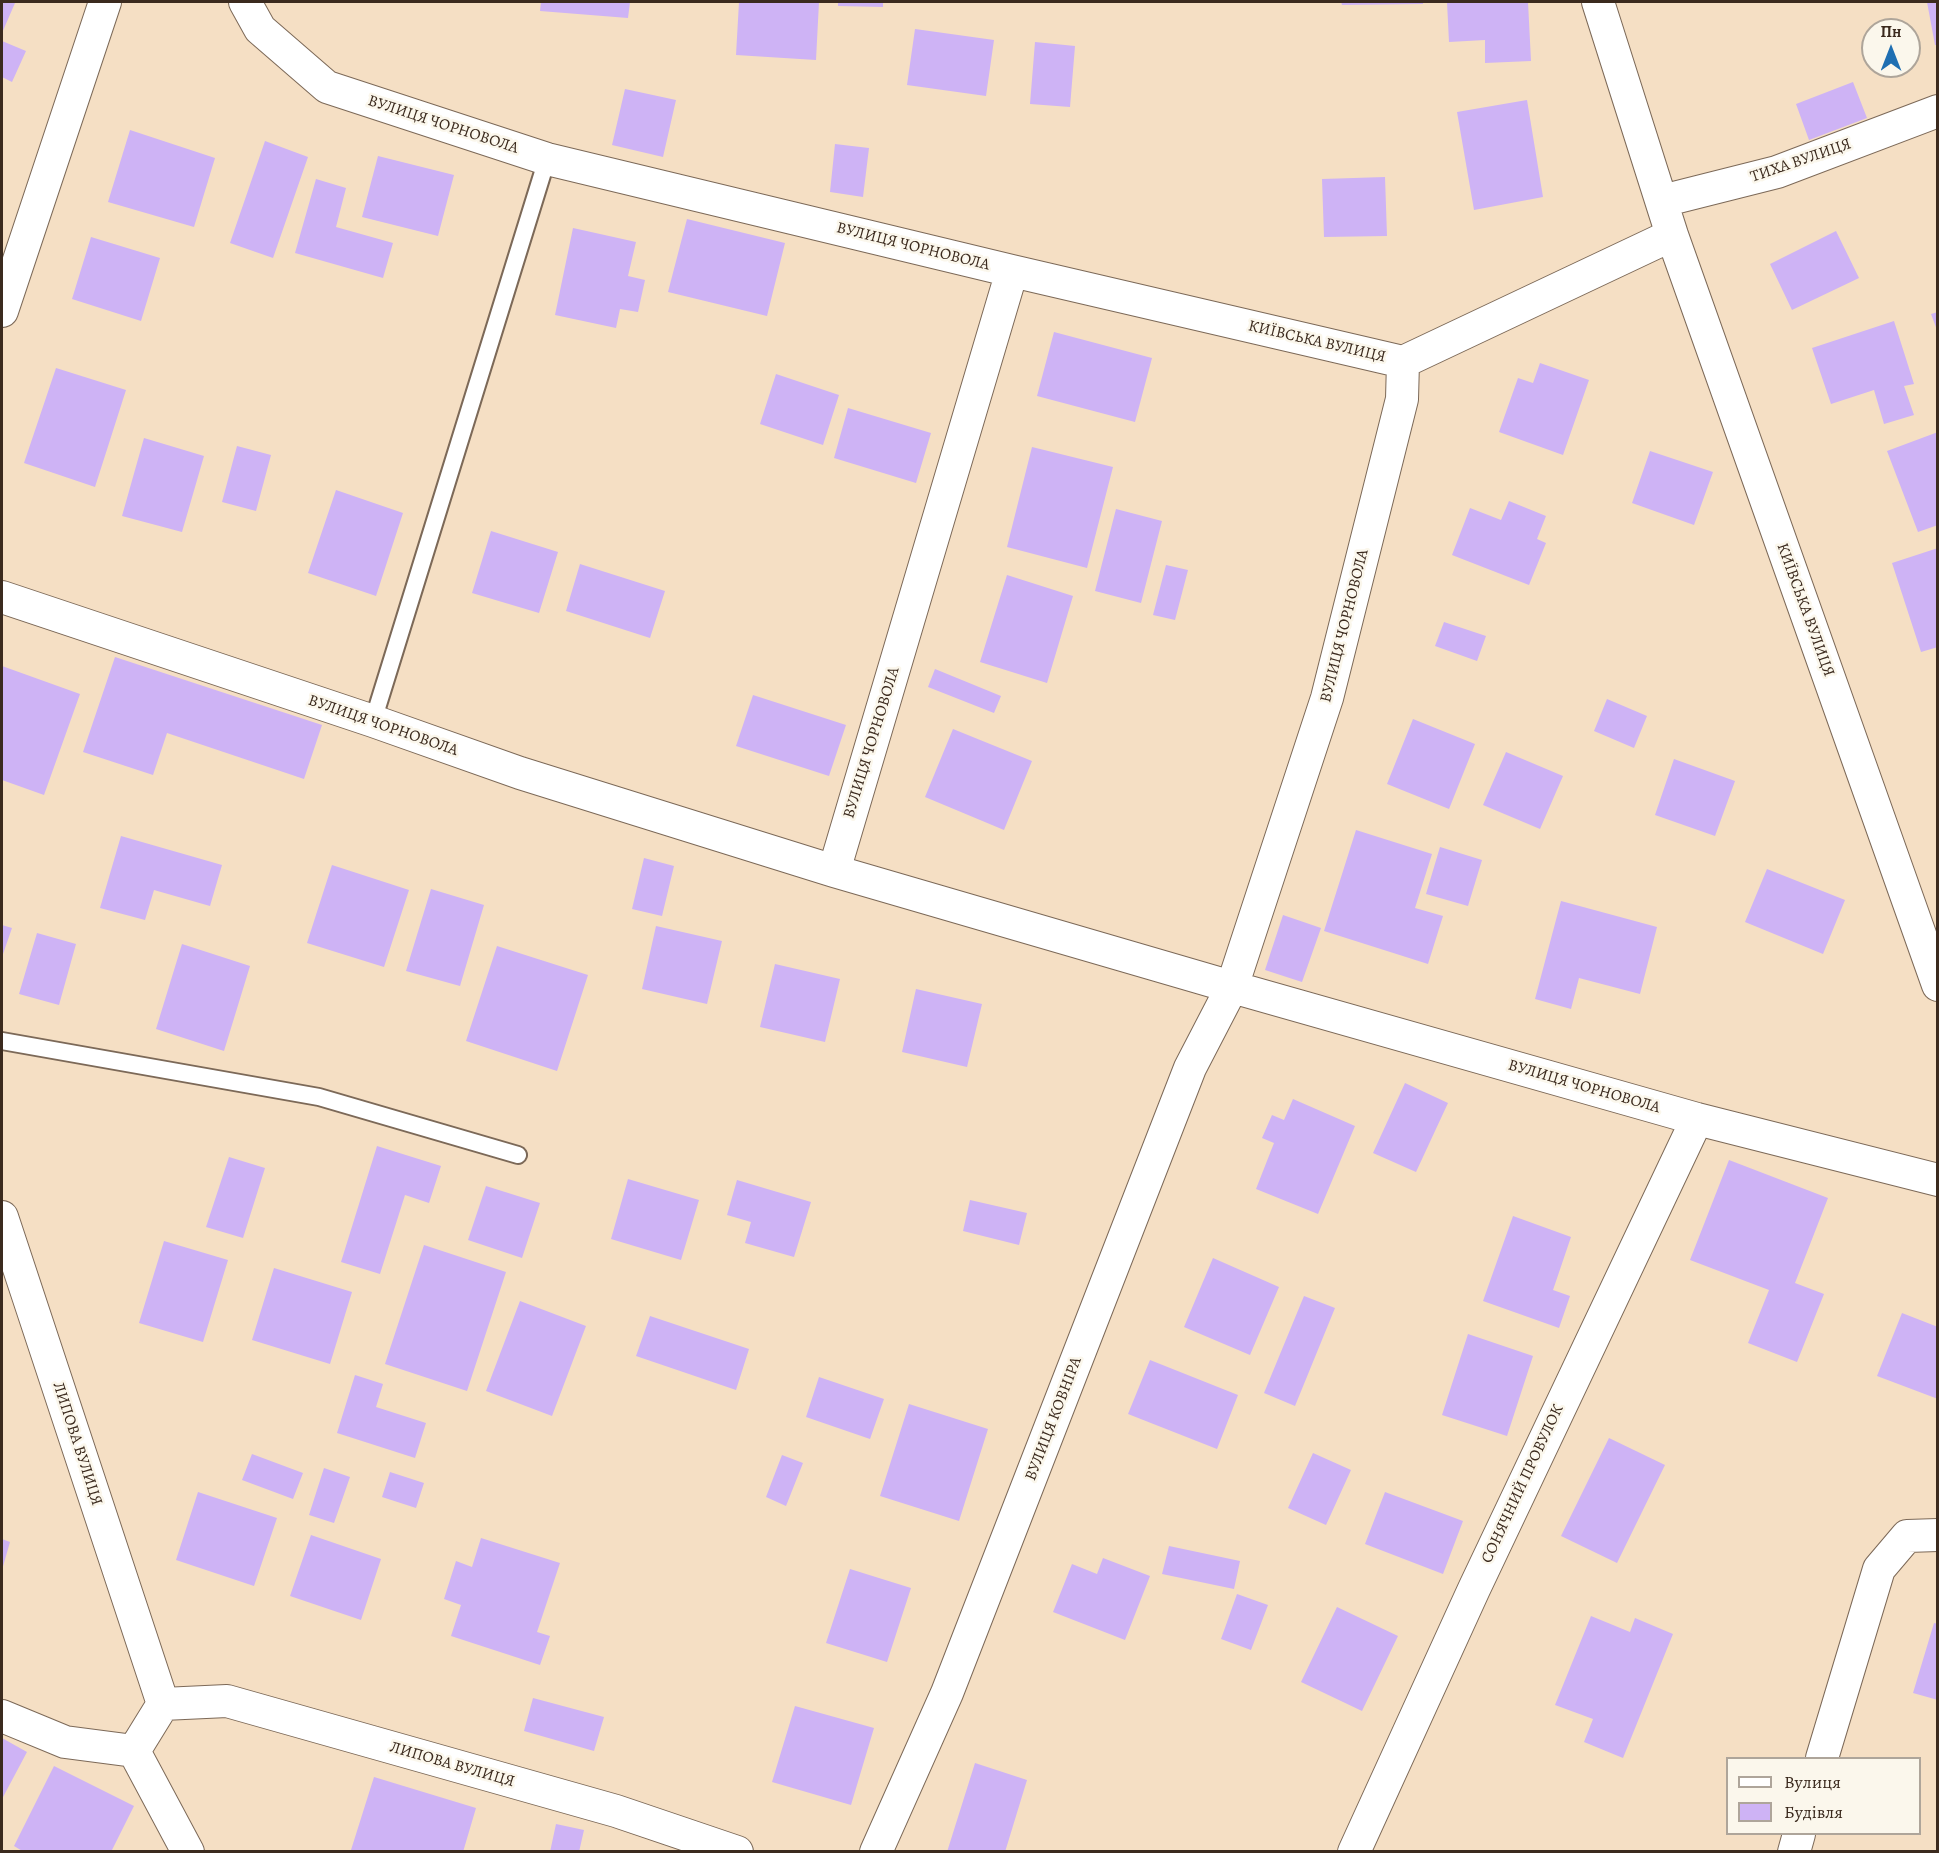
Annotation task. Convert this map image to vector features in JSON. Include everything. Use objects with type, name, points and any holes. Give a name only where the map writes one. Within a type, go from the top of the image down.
[{"type":"street","points":[[2,311],[105,2]]},
{"type":"street","name":"ВУЛИЦЯ ЧОРНОВОЛА","points":[[245,2],[260,29],[327,87],[547,159],[1012,271],[834,871]]},
{"type":"street","name":"КИЇВСЬКА ВУЛИЦЯ","points":[[1598,2],[1672,235],[1938,985]]},
{"type":"street","name":"ТИХА ВУЛИЦЯ","points":[[1662,201],[1777,172],[1938,111]]},
{"type":"street","name":"КИЇВСЬКА ВУЛИЦЯ","points":[[1012,271],[1403,362],[1672,235]]},
{"type":"street","name":"ВУЛИЦЯ ЧОРНОВОЛА","points":[[1232,987],[1327,698],[1402,399],[1403,362]]},
{"type":"street","name":"ВУЛИЦЯ ЧОРНОВОЛА","points":[[2,597],[373,721],[520,773],[834,871],[1697,1119],[1938,1180]]},
{"type":"street","name":"ВУЛИЦЯ КОВНІРА","points":[[876,1851],[947,1693],[1190,1068],[1232,987]]},
{"type":"street","name":"СОНЯЧНИЙ ПРОВУЛОК","points":[[1354,1851],[1474,1589],[1697,1119]]},
{"type":"street","name":"ЛИПОВА ВУЛИЦЯ","points":[[2,1217],[163,1704],[227,1701],[616,1811],[737,1851]]},
{"type":"street","points":[[1822,1757],[1879,1569],[1907,1536],[1938,1535]]},
{"type":"street","points":[[134,1751],[163,1704]]},
{"type":"street","points":[[2,1716],[65,1742],[134,1751]]},
{"type":"street","points":[[134,1751],[188,1851]]},
{"type":"street","points":[[1794,1851],[1798,1835]]},
{"type":"lane","points":[[373,721],[547,159]]},
{"type":"lane","points":[[2,1041],[319,1097],[518,1155]]},
{"type":"building","points":[[2,2],[15,3],[2,33]]},
{"type":"building","points":[[541,2],[630,2],[628,18],[540,11]]},
{"type":"building","points":[[739,2],[819,2],[816,60],[736,55]]},
{"type":"building","points":[[838,2],[883,2],[883,7],[838,6]]},
{"type":"building","points":[[1341,2],[1423,2],[1423,4],[1342,5]]},
{"type":"building","points":[[1447,2],[1528,2],[1531,61],[1485,63],[1485,40],[1449,42]]},
{"type":"building","points":[[1927,2],[1938,2],[1938,45],[1935,45]]},
{"type":"building","points":[[915,29],[994,40],[986,96],[907,85]]},
{"type":"building","points":[[2,41],[26,51],[12,82],[2,77]]},
{"type":"building","points":[[1035,42],[1075,46],[1070,107],[1030,104]]},
{"type":"building","points":[[1853,82],[1867,118],[1809,140],[1796,104]]},
{"type":"building","points":[[625,89],[676,100],[663,157],[612,145]]},
{"type":"building","points":[[1527,100],[1543,197],[1474,210],[1457,112]]},
{"type":"building","points":[[130,130],[215,158],[194,227],[108,202]]},
{"type":"building","points":[[265,141],[308,157],[273,258],[230,243]]},
{"type":"building","points":[[835,144],[869,148],[863,197],[830,192]]},
{"type":"building","points":[[378,156],[454,175],[438,236],[362,217]]},
{"type":"building","points":[[1385,177],[1387,236],[1324,237],[1322,179]]},
{"type":"building","points":[[316,179],[346,188],[336,227],[393,243],[383,278],[295,253]]},
{"type":"building","points":[[687,219],[785,243],[767,316],[668,292]]},
{"type":"building","points":[[573,228],[636,242],[628,276],[645,280],[638,312],[620,309],[616,328],[555,315]]},
{"type":"building","points":[[1836,231],[1859,278],[1792,310],[1770,264]]},
{"type":"building","points":[[91,237],[160,258],[141,321],[72,299]]},
{"type":"building","points":[[1938,312],[1938,330],[1937,330],[1931,314]]},
{"type":"building","points":[[1894,321],[1914,384],[1904,386],[1914,415],[1884,424],[1874,390],[1831,404],[1812,348]]},
{"type":"building","points":[[1054,332],[1152,358],[1135,422],[1037,396]]},
{"type":"building","points":[[1540,363],[1589,380],[1563,455],[1499,432],[1518,378],[1533,383]]},
{"type":"building","points":[[56,368],[126,390],[95,487],[24,463]]},
{"type":"building","points":[[776,374],[839,395],[823,445],[760,424]]},
{"type":"building","points":[[848,408],[931,433],[916,483],[834,458]]},
{"type":"building","points":[[1938,432],[1938,525],[1918,532],[1887,451]]},
{"type":"building","points":[[144,438],[204,456],[182,532],[122,516]]},
{"type":"building","points":[[237,446],[271,455],[256,511],[222,502]]},
{"type":"building","points":[[1032,447],[1113,467],[1087,568],[1007,547]]},
{"type":"building","points":[[1650,451],[1713,472],[1694,525],[1632,503]]},
{"type":"building","points":[[336,490],[403,513],[376,596],[308,573]]},
{"type":"building","points":[[1509,501],[1546,516],[1537,539],[1546,543],[1529,585],[1452,555],[1470,508],[1501,520]]},
{"type":"building","points":[[1116,509],[1162,521],[1141,603],[1095,591]]},
{"type":"building","points":[[491,531],[558,552],[539,613],[472,593]]},
{"type":"building","points":[[1938,548],[1938,647],[1921,652],[1892,563]]},
{"type":"building","points":[[580,564],[665,591],[650,638],[566,611]]},
{"type":"building","points":[[1166,565],[1188,570],[1175,620],[1153,615]]},
{"type":"building","points":[[1007,575],[1073,596],[1047,683],[980,662]]},
{"type":"building","points":[[1444,622],[1486,636],[1477,661],[1435,646]]},
{"type":"building","points":[[115,657],[322,725],[304,779],[167,733],[153,775],[83,752]]},
{"type":"building","points":[[2,666],[80,694],[44,795],[2,780]]},
{"type":"building","points":[[935,669],[1001,696],[994,713],[928,687]]},
{"type":"building","points":[[753,695],[846,725],[829,776],[736,746]]},
{"type":"building","points":[[1607,699],[1647,716],[1634,748],[1594,731]]},
{"type":"building","points":[[1413,719],[1475,744],[1449,809],[1387,784]]},
{"type":"building","points":[[953,729],[1032,761],[1004,830],[925,797]]},
{"type":"building","points":[[1506,752],[1563,776],[1540,829],[1483,805]]},
{"type":"building","points":[[1674,759],[1735,781],[1715,836],[1655,815]]},
{"type":"building","points":[[1356,830],[1432,854],[1415,908],[1443,916],[1428,964],[1324,931]]},
{"type":"building","points":[[121,836],[222,865],[210,906],[154,890],[145,920],[100,908]]},
{"type":"building","points":[[1440,847],[1482,860],[1468,906],[1426,894]]},
{"type":"building","points":[[644,858],[674,866],[662,916],[632,909]]},
{"type":"building","points":[[332,865],[409,890],[384,967],[307,943]]},
{"type":"building","points":[[1767,869],[1845,900],[1823,954],[1745,922]]},
{"type":"building","points":[[431,889],[484,905],[460,986],[406,971]]},
{"type":"building","points":[[1561,901],[1657,927],[1640,994],[1579,978],[1571,1009],[1535,999]]},
{"type":"building","points":[[1283,915],[1321,928],[1302,982],[1265,970]]},
{"type":"building","points":[[2,925],[12,928],[2,957]]},
{"type":"building","points":[[656,926],[722,941],[707,1004],[642,989]]},
{"type":"building","points":[[37,933],[76,944],[59,1005],[19,994]]},
{"type":"building","points":[[182,944],[250,966],[224,1051],[156,1029]]},
{"type":"building","points":[[497,946],[588,975],[557,1071],[466,1041]]},
{"type":"building","points":[[775,964],[840,979],[825,1042],[760,1027]]},
{"type":"building","points":[[916,989],[982,1004],[967,1067],[902,1052]]},
{"type":"building","points":[[1405,1083],[1448,1103],[1416,1172],[1373,1153]]},
{"type":"building","points":[[1293,1099],[1355,1126],[1318,1214],[1256,1189],[1274,1143],[1262,1138],[1272,1115],[1284,1120]]},
{"type":"building","points":[[377,1146],[441,1166],[429,1203],[405,1195],[380,1274],[341,1262]]},
{"type":"building","points":[[229,1157],[265,1168],[243,1238],[206,1227]]},
{"type":"building","points":[[1729,1160],[1828,1198],[1795,1283],[1824,1294],[1797,1362],[1748,1343],[1769,1290],[1690,1260]]},
{"type":"building","points":[[628,1179],[699,1200],[681,1260],[611,1239]]},
{"type":"building","points":[[737,1180],[811,1202],[794,1257],[745,1243],[751,1222],[727,1215]]},
{"type":"building","points":[[486,1186],[540,1203],[522,1258],[468,1240]]},
{"type":"building","points":[[970,1200],[1027,1213],[1019,1245],[963,1231]]},
{"type":"building","points":[[1513,1216],[1571,1237],[1553,1290],[1570,1296],[1559,1328],[1483,1301]]},
{"type":"building","points":[[164,1241],[228,1260],[203,1342],[139,1323]]},
{"type":"building","points":[[424,1245],[506,1272],[467,1391],[385,1364]]},
{"type":"building","points":[[1213,1258],[1279,1287],[1250,1355],[1184,1327]]},
{"type":"building","points":[[274,1268],[352,1292],[330,1364],[252,1340]]},
{"type":"building","points":[[1304,1296],[1335,1308],[1295,1406],[1264,1393]]},
{"type":"building","points":[[520,1301],[586,1326],[552,1416],[486,1391]]},
{"type":"building","points":[[1902,1313],[1938,1327],[1938,1399],[1877,1376]]},
{"type":"building","points":[[650,1316],[749,1349],[736,1390],[636,1356]]},
{"type":"building","points":[[1468,1334],[1533,1356],[1507,1436],[1442,1415]]},
{"type":"building","points":[[1150,1360],[1238,1395],[1217,1449],[1128,1414]]},
{"type":"building","points":[[355,1375],[383,1384],[376,1407],[426,1423],[415,1458],[337,1433]]},
{"type":"building","points":[[819,1377],[884,1399],[870,1439],[806,1417]]},
{"type":"building","points":[[909,1404],[988,1429],[959,1521],[880,1496]]},
{"type":"building","points":[[1609,1438],[1665,1465],[1617,1563],[1561,1536]]},
{"type":"building","points":[[1313,1453],[1351,1470],[1326,1525],[1288,1508]]},
{"type":"building","points":[[252,1454],[303,1473],[293,1499],[242,1480]]},
{"type":"building","points":[[782,1455],[803,1463],[786,1506],[766,1497]]},
{"type":"building","points":[[324,1468],[350,1477],[334,1523],[309,1515]]},
{"type":"building","points":[[390,1472],[424,1483],[416,1508],[382,1497]]},
{"type":"building","points":[[198,1492],[277,1518],[254,1586],[176,1560]]},
{"type":"building","points":[[1385,1492],[1463,1521],[1443,1574],[1365,1544]]},
{"type":"building","points":[[311,1535],[381,1559],[361,1620],[290,1596]]},
{"type":"building","points":[[481,1538],[560,1563],[537,1632],[550,1636],[540,1665],[451,1636],[461,1605],[444,1599],[456,1561],[472,1567]]},
{"type":"building","points":[[2,1539],[10,1542],[2,1570]]},
{"type":"building","points":[[1169,1546],[1240,1561],[1234,1589],[1162,1574]]},
{"type":"building","points":[[1103,1558],[1150,1576],[1125,1640],[1053,1612],[1072,1564],[1097,1574]]},
{"type":"building","points":[[850,1569],[911,1588],[887,1662],[826,1643]]},
{"type":"building","points":[[1237,1594],[1268,1605],[1251,1650],[1221,1639]]},
{"type":"building","points":[[1337,1607],[1398,1636],[1362,1711],[1301,1682]]},
{"type":"building","points":[[1591,1616],[1630,1632],[1635,1618],[1673,1634],[1623,1758],[1584,1742],[1593,1719],[1555,1705]]},
{"type":"building","points":[[1934,1623],[1938,1624],[1938,1700],[1913,1693]]},
{"type":"building","points":[[533,1698],[604,1717],[594,1751],[524,1731]]},
{"type":"building","points":[[795,1706],[874,1728],[851,1805],[772,1782]]},
{"type":"building","points":[[2,1738],[27,1752],[2,1799]]},
{"type":"building","points":[[975,1763],[1027,1780],[1005,1852],[947,1852]]},
{"type":"building","points":[[54,1766],[134,1806],[111,1852],[24,1852],[14,1846]]},
{"type":"building","points":[[374,1777],[476,1808],[463,1852],[351,1850]]},
{"type":"building","points":[[556,1824],[584,1830],[579,1852],[550,1852]]}]
